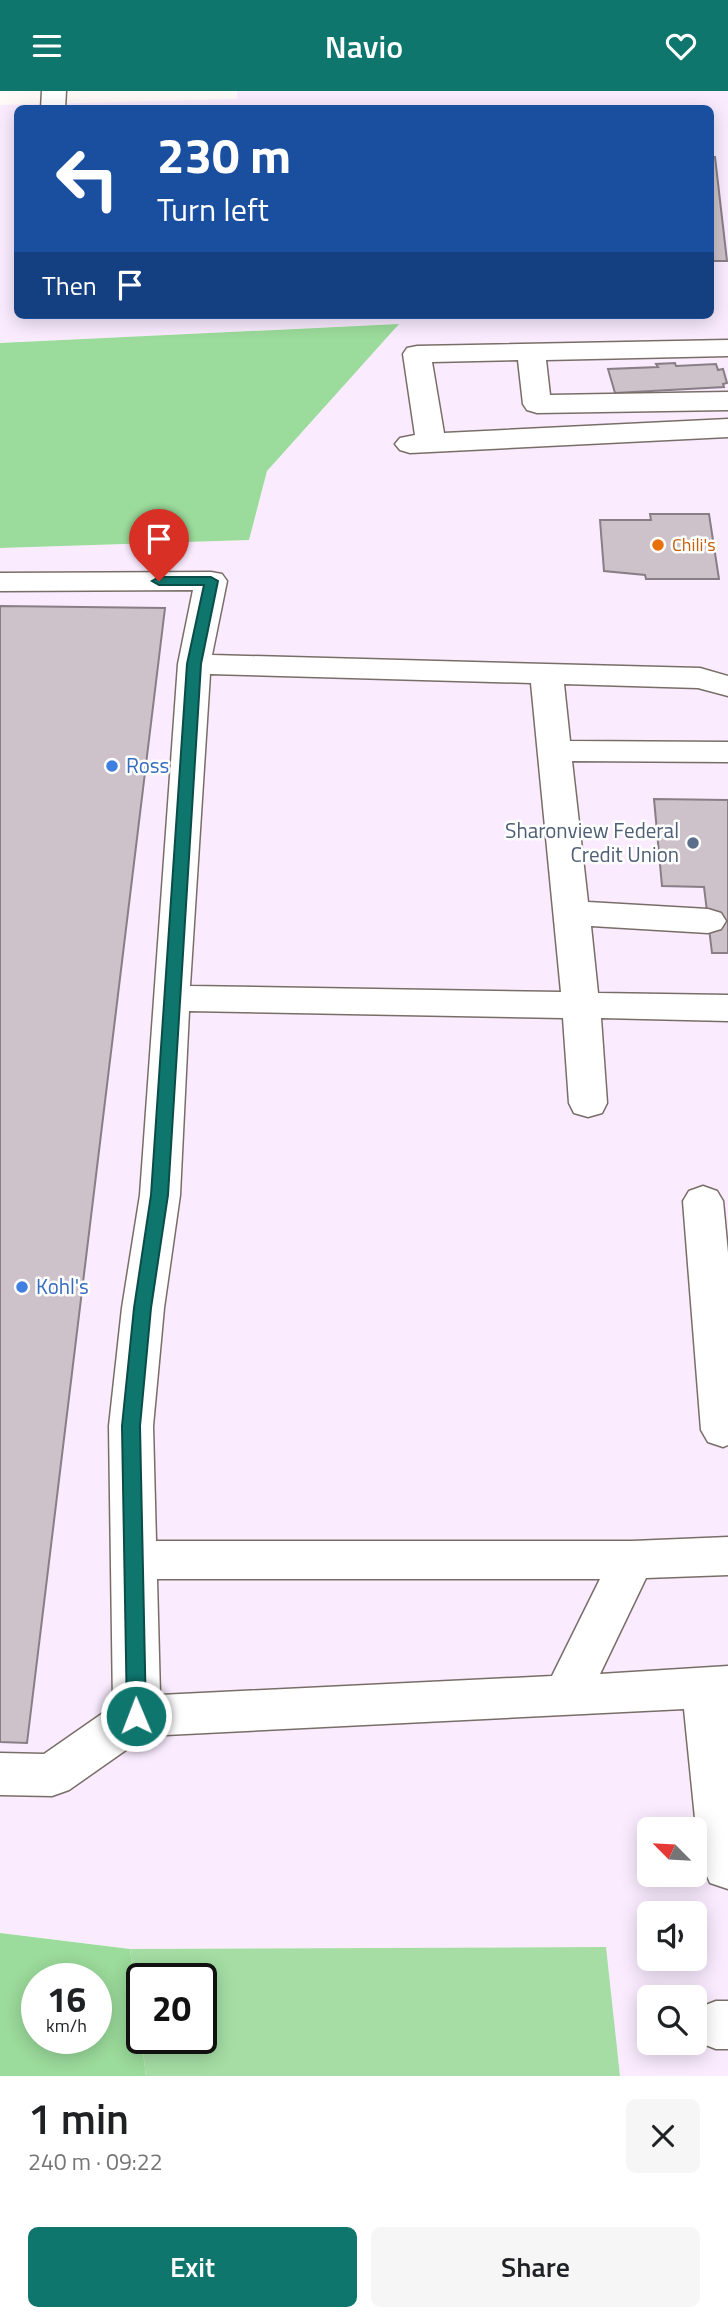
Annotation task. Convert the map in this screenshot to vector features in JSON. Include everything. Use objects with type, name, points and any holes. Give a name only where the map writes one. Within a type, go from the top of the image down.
[{"type":"lane","points":[[728,348],[417,354],[421,443],[728,428]]},
{"type":"lane","points":[[531,352],[537,404],[728,401]]},
{"type":"lane","points":[[0,582],[211,581],[194,664],[160,1195],[142,1308],[131,1426],[136,1716]]},
{"type":"lane","points":[[194,664],[700,678],[728,686]]},
{"type":"lane","points":[[546,673],[581,1007],[588,1103]]},
{"type":"lane","points":[[554,751],[728,752]]},
{"type":"lane","points":[[570,913],[708,921]]},
{"type":"lane","points":[[171,998],[728,1008]]},
{"type":"lane","points":[[703,1201],[723,1430]]},
{"type":"lane","points":[[134,1560],[632,1560],[728,1556]]},
{"type":"lane","points":[[566,1696],[632,1560]]},
{"type":"lane","points":[[0,1774],[52,1775],[136,1716],[716,1687],[724,1858],[728,1867]]},
{"type":"shaded area","points":[[237,91],[728,91],[728,2076],[620,2076],[605,1947],[130,1949],[0,1933],[0,548],[249,540],[267,471],[398,324],[0,343],[0,105],[237,99]]},
{"type":"green space","points":[[399,324],[267,471],[249,540],[0,548],[0,343]]},
{"type":"green space","points":[[0,1933],[130,1949],[132,1963],[126,1963],[126,2054],[143,2054],[146,2076],[0,2076]]},
{"type":"green space","points":[[606,1947],[620,2076],[146,2076],[143,2054],[217,2054],[217,1963],[132,1963],[130,1949]]},
{"type":"building","points":[[714,157],[715,157],[727,261],[714,261]]},
{"type":"building","points":[[675,363],[676,366],[716,364],[718,370],[723,369],[727,383],[723,384],[724,387],[615,393],[608,369],[658,367],[656,364]]},
{"type":"building","name":"Chili's","points":[[650,514],[709,514],[719,579],[646,579],[645,575],[604,571],[600,520],[651,520]]},
{"type":"building","points":[[0,606],[165,608],[27,1743],[0,1742]]},
{"type":"building","name":"Sharonview Federal Credit Union","points":[[654,799],[728,800],[728,953],[712,953],[704,887],[662,886]]},
{"type":"place","name":"Chili's","points":[[658,545]]},
{"type":"place","name":"Ross","points":[[112,766]]},
{"type":"place","name":"Sharonview Federal Credit Union","points":[[693,843]]},
{"type":"place","name":"Kohl's","points":[[22,1287]]},
{"type":"route","points":[[136,1716],[131,1426],[142,1308],[160,1195],[194,664],[211,581],[159,581]]}]
